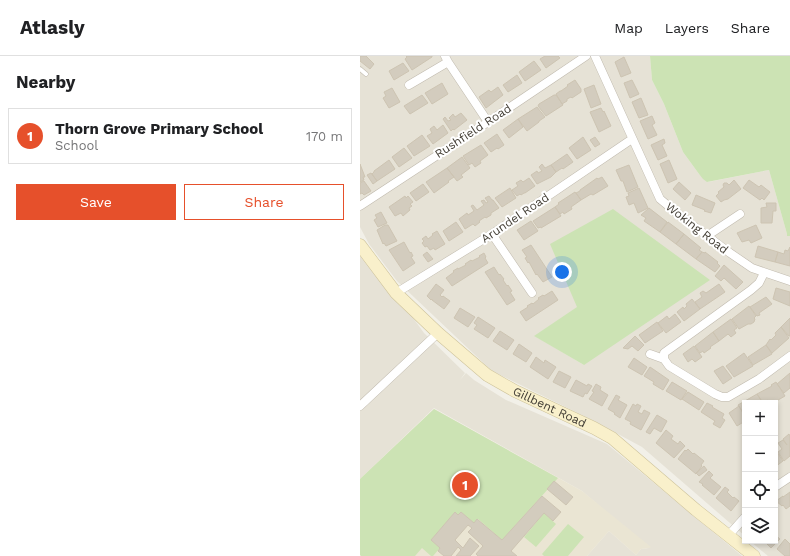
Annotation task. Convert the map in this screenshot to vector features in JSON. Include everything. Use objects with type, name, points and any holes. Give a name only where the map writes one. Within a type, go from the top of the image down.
[{"type":"street","name":"Rushfield Road","points":[[360,206],[586,56]]},
{"type":"street","name":"Woking Road","points":[[595,56],[660,199],[707,236],[752,268],[790,281]]},
{"type":"street","points":[[409,85],[446,59],[488,122]]},
{"type":"street","name":"Arundel Road","points":[[396,293],[492,234],[632,139]]},
{"type":"street","points":[[707,236],[740,214]]},
{"type":"street","points":[[492,234],[532,293]]},
{"type":"street","name":"Gillbent Road","points":[[361,247],[396,293],[487,375],[514,391],[594,428],[612,438],[728,536],[754,556]]},
{"type":"street","points":[[664,359],[664,353],[751,290],[759,283],[764,273]]},
{"type":"street","points":[[360,406],[438,332]]},
{"type":"street","points":[[650,354],[664,359],[669,366],[722,397],[728,397],[759,380],[790,356]]},
{"type":"street","points":[[778,485],[790,476]]},
{"type":"street","points":[[728,536],[742,520]]},
{"type":"lane","points":[[360,69],[366,74]]},
{"type":"shaded area","points":[[360,56],[650,56],[652,80],[664,104],[683,152],[699,174],[708,182],[769,170],[787,236],[790,236],[790,556],[768,556],[754,544],[778,544],[778,400],[742,400],[742,533],[642,447],[592,420],[492,371],[397,281],[369,244],[360,227]],"holes":[[[578,307],[584,365],[535,336]]]},
{"type":"shaded area","points":[[360,244],[424,333],[465,373],[460,380],[466,373],[474,380],[506,400],[607,444],[742,556],[587,556],[609,531],[636,555],[641,549],[649,548],[582,491],[434,408],[360,479]]},
{"type":"shaded area","points":[[434,409],[582,491],[651,547],[641,549],[636,555],[609,531],[587,556],[361,556],[360,479]]},
{"type":"green space","points":[[650,56],[790,56],[790,236],[787,236],[769,170],[707,182],[699,174],[683,152],[664,104],[652,80]]},
{"type":"green space","points":[[613,209],[710,280],[584,365],[534,336],[577,307],[550,244]]},
{"type":"green space","points":[[434,409],[558,478],[502,540],[478,519],[474,523],[461,512],[458,515],[455,512],[431,540],[440,548],[433,556],[422,548],[415,556],[361,556],[360,479]]},
{"type":"green space","points":[[544,513],[556,524],[536,547],[524,537]]},
{"type":"green space","points":[[568,524],[584,537],[568,556],[544,556],[542,554]]},
{"type":"building","points":[[360,56],[366,56],[374,64],[370,69],[360,61]]},
{"type":"building","points":[[406,56],[432,57],[412,70],[405,59],[407,57]]},
{"type":"building","points":[[545,56],[558,56],[560,58],[546,68],[540,59]]},
{"type":"building","points":[[624,57],[631,73],[621,77],[615,62]]},
{"type":"building","points":[[534,61],[541,70],[525,81],[519,72]]},
{"type":"building","points":[[403,63],[409,71],[394,80],[389,71]]},
{"type":"building","points":[[517,75],[522,83],[508,92],[503,85]]},
{"type":"building","points":[[575,80],[581,89],[581,92],[572,98],[567,99],[567,101],[562,104],[556,94]]},
{"type":"building","points":[[632,80],[639,94],[630,98],[624,83]]},
{"type":"building","points":[[442,83],[448,94],[432,104],[425,93]]},
{"type":"building","points":[[594,85],[601,104],[591,108],[584,89]]},
{"type":"building","points":[[498,87],[503,95],[486,108],[479,97],[489,90],[491,92]]},
{"type":"building","points":[[392,88],[400,102],[389,108],[383,98],[386,96],[384,92]]},
{"type":"building","points":[[422,95],[428,103],[410,114],[404,106]]},
{"type":"building","points":[[556,95],[563,105],[546,116],[538,106]]},
{"type":"building","points":[[641,98],[648,115],[639,118],[632,102]]},
{"type":"building","points":[[537,107],[545,117],[527,131],[518,119]]},
{"type":"building","points":[[601,108],[611,126],[599,132],[590,112]]},
{"type":"building","points":[[461,113],[467,120],[451,131],[443,119],[445,117],[448,121],[451,120],[449,118],[453,114],[455,117]]},
{"type":"building","points":[[652,116],[655,123],[652,125],[657,135],[648,139],[640,121]]},
{"type":"building","points":[[518,119],[523,127],[509,138],[503,130]]},
{"type":"building","points":[[443,125],[448,133],[433,144],[427,136],[432,133],[430,129],[434,126],[437,130]]},
{"type":"building","points":[[497,134],[504,145],[491,152],[484,143]]},
{"type":"building","points":[[422,135],[430,146],[414,156],[407,146]]},
{"type":"building","points":[[583,137],[591,150],[577,159],[569,148]]},
{"type":"building","points":[[595,137],[600,144],[595,147],[590,140]]},
{"type":"building","points":[[664,139],[665,143],[662,145],[667,156],[658,160],[651,145]]},
{"type":"building","points":[[481,145],[488,155],[475,167],[472,163],[469,165],[463,156]]},
{"type":"building","points":[[404,148],[412,158],[399,167],[392,157]]},
{"type":"building","points":[[567,154],[573,162],[556,172],[551,165]]},
{"type":"building","points":[[462,157],[470,168],[461,175],[463,177],[457,181],[447,168]]},
{"type":"building","points":[[389,160],[395,169],[377,181],[372,174]]},
{"type":"building","points":[[669,160],[677,179],[668,183],[660,164]]},
{"type":"building","points":[[360,164],[365,177],[363,177],[364,180],[360,182]]},
{"type":"building","points":[[542,164],[545,168],[551,165],[556,172],[551,177],[537,184],[531,175],[537,171],[538,173],[542,171],[539,167]]},
{"type":"building","points":[[629,165],[638,187],[627,192],[623,181],[621,181],[616,170]]},
{"type":"building","points":[[447,168],[454,177],[434,193],[426,182]]},
{"type":"building","points":[[371,173],[377,181],[373,184],[367,175]]},
{"type":"building","points":[[602,177],[608,186],[581,200],[576,193],[597,178]]},
{"type":"building","points":[[529,178],[535,186],[525,193],[517,196],[512,190],[518,186],[516,183],[521,180],[523,182]]},
{"type":"building","points":[[734,180],[741,189],[728,199],[721,202],[716,196],[719,193],[718,192],[724,187],[724,183],[729,185]]},
{"type":"building","points":[[749,180],[759,187],[761,185],[770,192],[764,200],[762,198],[760,200],[743,188]]},
{"type":"building","points":[[364,181],[371,191],[364,195],[362,193],[360,194],[360,183]]},
{"type":"building","points":[[679,182],[691,193],[685,200],[673,189]]},
{"type":"building","points":[[423,184],[429,192],[416,201],[410,193]]},
{"type":"building","points":[[510,188],[516,198],[502,207],[495,198]]},
{"type":"building","points":[[639,188],[648,208],[638,213],[634,203],[629,205],[626,197],[629,196],[628,193]]},
{"type":"building","points":[[575,192],[581,200],[571,207],[572,209],[564,214],[563,212],[560,214],[555,207],[559,204],[558,203]]},
{"type":"building","points":[[696,195],[715,203],[711,213],[692,205]]},
{"type":"building","points":[[405,196],[406,198],[408,196],[413,202],[410,204],[412,206],[409,208],[410,210],[403,216],[401,213],[395,216],[389,207]]},
{"type":"building","points":[[489,196],[499,208],[491,213],[491,215],[479,221],[480,222],[475,226],[473,224],[465,229],[459,219],[467,213],[468,215],[474,211],[471,206],[473,205],[477,210],[484,205],[481,201],[484,200],[486,203],[488,202],[485,198]]},
{"type":"building","points":[[766,203],[776,203],[776,211],[773,211],[772,223],[761,223],[761,208],[767,207]]},
{"type":"building","points":[[555,207],[561,216],[541,228],[538,228],[533,221]]},
{"type":"building","points":[[649,208],[667,222],[660,232],[644,221],[646,218],[641,215]]},
{"type":"building","points":[[381,212],[387,223],[378,227],[374,220],[377,218],[375,215]]},
{"type":"building","points":[[531,221],[538,231],[524,240],[517,230]]},
{"type":"building","points":[[456,222],[463,232],[449,241],[443,231]]},
{"type":"building","points":[[668,222],[684,234],[676,244],[660,232]]},
{"type":"building","points":[[385,225],[388,225],[397,241],[386,246],[384,243],[383,244],[377,230]]},
{"type":"building","points":[[756,225],[762,238],[751,243],[749,240],[742,242],[737,233]]},
{"type":"building","points":[[437,231],[445,244],[435,250],[434,248],[430,250],[422,243],[424,241],[422,239],[426,236],[428,239]]},
{"type":"building","points":[[684,234],[701,248],[699,250],[702,252],[696,259],[676,244]]},
{"type":"building","points":[[404,242],[410,253],[411,252],[413,256],[411,257],[415,263],[403,271],[389,250]]},
{"type":"building","points":[[531,245],[552,277],[543,282],[537,274],[536,275],[529,262],[528,263],[525,258],[527,257],[522,250]]},
{"type":"building","points":[[758,246],[778,252],[775,262],[755,257]]},
{"type":"building","points":[[790,247],[790,266],[775,262],[778,252],[784,254],[785,250],[788,251]]},
{"type":"building","points":[[427,252],[433,259],[428,262],[423,255]]},
{"type":"building","points":[[702,252],[705,252],[718,262],[717,263],[720,266],[715,272],[696,259]]},
{"type":"building","points":[[484,253],[488,263],[452,286],[446,278],[454,272],[453,271],[466,265],[465,264],[471,260],[472,261],[480,257],[479,256]]},
{"type":"building","points":[[724,265],[743,282],[736,289],[724,278],[721,281],[715,276]]},
{"type":"building","points":[[494,267],[512,291],[510,292],[515,300],[507,305],[485,272]]},
{"type":"building","points":[[436,284],[444,290],[440,295],[450,301],[444,309],[427,296]]},
{"type":"building","points":[[719,284],[725,292],[700,309],[695,302],[702,297],[700,293],[703,291],[706,293]]},
{"type":"building","points":[[776,288],[790,292],[790,306],[773,299]]},
{"type":"building","points":[[552,291],[558,300],[526,321],[520,312],[528,307],[527,306],[532,303],[533,304],[539,299],[538,298]]},
{"type":"building","points":[[766,297],[772,304],[757,316],[750,307]]},
{"type":"building","points":[[692,299],[700,309],[684,321],[677,312],[683,307],[684,309],[687,306],[686,304]]},
{"type":"building","points":[[749,306],[756,316],[754,318],[754,322],[739,329],[732,319]]},
{"type":"building","points":[[460,308],[475,317],[468,327],[454,318]]},
{"type":"building","points":[[675,314],[681,322],[666,333],[658,323],[667,316],[669,319]]},
{"type":"building","points":[[478,317],[495,328],[488,338],[474,329],[477,325],[474,323]]},
{"type":"building","points":[[790,318],[790,336],[789,336],[781,327]]},
{"type":"building","points":[[731,319],[737,328],[734,330],[736,333],[731,337],[728,334],[719,341],[713,332]]},
{"type":"building","points":[[657,322],[663,331],[645,343],[639,335]]},
{"type":"building","points":[[781,327],[789,338],[772,353],[766,345],[770,339],[771,340],[776,335],[775,333]]},
{"type":"building","points":[[500,331],[514,340],[507,350],[493,341]]},
{"type":"building","points":[[713,332],[719,341],[704,353],[703,351],[700,353],[695,346]]},
{"type":"building","points":[[635,336],[644,345],[638,351],[632,346],[628,349],[623,348]]},
{"type":"building","points":[[519,344],[532,353],[526,362],[513,354]]},
{"type":"building","points":[[766,345],[772,354],[753,365],[748,357]]},
{"type":"building","points":[[694,346],[702,357],[695,362],[692,359],[688,362],[683,354]]},
{"type":"building","points":[[744,353],[753,366],[734,377],[726,366]]},
{"type":"building","points":[[536,357],[544,363],[545,360],[556,367],[548,379],[530,367]]},
{"type":"building","points":[[634,358],[647,367],[642,375],[628,367]]},
{"type":"building","points":[[723,366],[732,378],[723,384],[714,371]]},
{"type":"building","points":[[650,367],[669,380],[663,390],[644,376]]},
{"type":"building","points":[[559,371],[571,377],[565,388],[553,382]]},
{"type":"building","points":[[790,373],[790,388],[784,393],[777,384]]},
{"type":"building","points":[[576,380],[587,386],[588,384],[592,386],[583,397],[570,391]]},
{"type":"building","points":[[672,382],[687,391],[681,400],[666,391]]},
{"type":"building","points":[[776,382],[785,396],[778,400],[761,400],[757,394],[772,386],[771,385]]},
{"type":"building","points":[[596,384],[601,387],[600,390],[608,395],[602,406],[589,399],[594,392],[592,391]]},
{"type":"building","points":[[688,392],[704,402],[699,410],[682,399]]},
{"type":"building","points":[[757,394],[761,400],[747,400]]},
{"type":"building","points":[[616,395],[620,397],[618,400],[627,405],[620,418],[608,409]]},
{"type":"building","points":[[707,403],[724,414],[722,418],[725,420],[720,428],[713,424],[715,421],[701,412]]},
{"type":"building","points":[[742,403],[742,411],[738,405]]},
{"type":"building","points":[[633,404],[636,406],[637,404],[641,406],[638,412],[642,414],[644,410],[650,413],[641,430],[630,424],[631,422],[625,419]]},
{"type":"building","points":[[739,406],[742,411],[742,423],[737,426],[729,413]]},
{"type":"building","points":[[657,415],[667,421],[661,432],[654,428],[650,434],[646,432]]},
{"type":"building","points":[[666,430],[673,436],[671,439],[678,444],[680,441],[685,446],[674,458],[656,443]]},
{"type":"building","points":[[789,434],[790,456],[784,461],[778,452],[782,449],[778,443],[783,440],[787,445],[783,439]]},
{"type":"building","points":[[688,449],[704,461],[696,474],[678,459],[685,450],[686,451]]},
{"type":"building","points":[[778,454],[783,461],[778,465]]},
{"type":"building","points":[[704,466],[707,470],[699,476],[696,473]]},
{"type":"building","points":[[709,471],[713,475],[710,478],[721,487],[714,495],[699,482]]},
{"type":"building","points":[[554,481],[573,497],[566,505],[547,489]]},
{"type":"building","points":[[725,487],[729,490],[727,492],[733,498],[734,497],[739,501],[731,511],[716,498]]},
{"type":"building","points":[[790,492],[790,506],[786,509],[783,505],[782,506],[778,503],[778,500]]},
{"type":"building","points":[[542,496],[561,512],[553,521],[544,513],[511,551],[517,556],[478,556],[476,554],[483,546],[468,532],[472,528],[468,525],[455,540],[463,548],[470,538],[479,546],[470,556],[456,556],[461,550],[458,547],[451,556],[444,556],[438,551],[440,548],[431,540],[455,512],[458,515],[461,512],[474,523],[477,519],[502,540]]},
{"type":"building","points":[[785,539],[790,544],[790,556],[785,556],[777,549]]},
{"type":"building","points":[[767,544],[775,544],[771,548]]},
{"type":"place","name":"Thorn Grove Primary School","points":[[465,485]]}]
